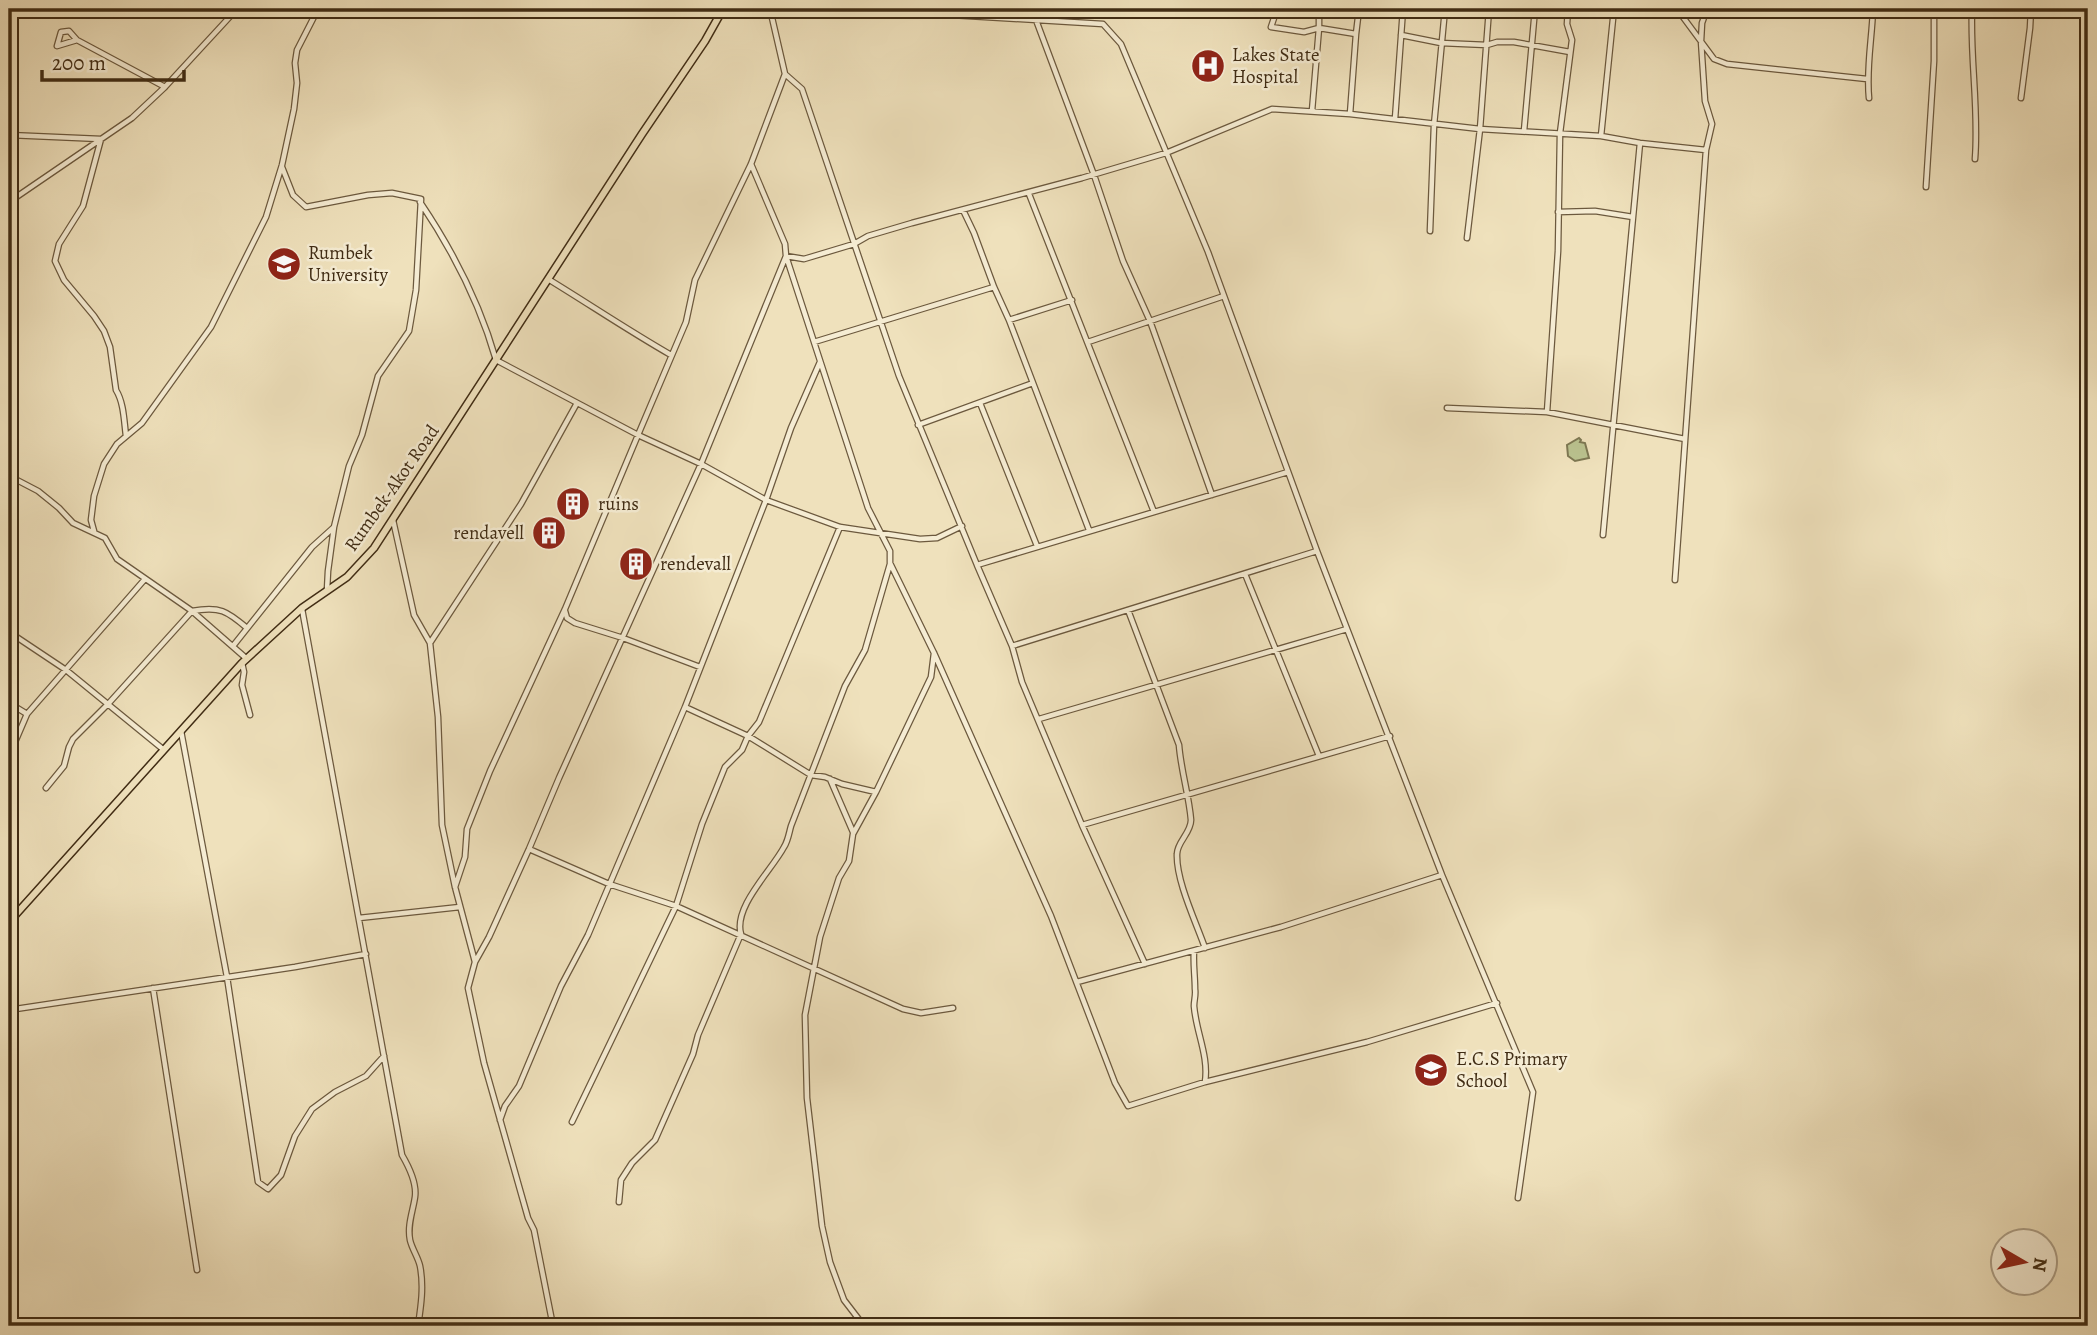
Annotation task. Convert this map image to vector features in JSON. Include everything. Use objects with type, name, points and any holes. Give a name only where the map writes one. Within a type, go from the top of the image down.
[{"type":"main road","name":"Rumbek-Akot Road","points":[[9,922],[244,661],[302,608],[347,577],[362,562],[393,520],[705,41],[723,9]]},
{"type":"street","points":[[9,202],[132,118],[165,87],[237,9]]},
{"type":"street","points":[[94,531],[94,496],[104,464],[117,444],[142,423],[211,327],[266,216],[282,165],[294,108],[297,50],[318,9]]},
{"type":"street","points":[[454,887],[465,857],[467,829],[490,771],[565,609],[686,322],[695,280],[751,164],[785,74],[770,9]]},
{"type":"street","points":[[850,9],[936,11],[1103,23],[1121,44],[1224,296],[1317,551],[1442,875],[1533,1092],[1518,1198]]},
{"type":"street","points":[[1023,9],[1023,19]]},
{"type":"street","points":[[1277,9],[1270,26],[1304,32],[1319,28],[1356,34]]},
{"type":"street","points":[[1312,111],[1319,9]]},
{"type":"street","points":[[1350,114],[1359,9]]},
{"type":"street","points":[[1395,119],[1403,9]]},
{"type":"street","points":[[1430,231],[1434,125],[1445,9]]},
{"type":"street","points":[[1467,238],[1480,129],[1489,9]]},
{"type":"street","points":[[1524,131],[1535,9]]},
{"type":"street","points":[[1547,412],[1558,251],[1560,133],[1573,40],[1567,24],[1568,9]]},
{"type":"street","points":[[1601,136],[1614,9]]},
{"type":"street","points":[[1677,9],[1714,59],[1727,64],[1867,79]]},
{"type":"street","points":[[1675,580],[1706,150],[1712,124],[1704,101],[1701,41],[1702,23],[1707,9]]},
{"type":"street","points":[[1869,98],[1867,79],[1873,9]]},
{"type":"street","points":[[1926,187],[1934,61],[1934,9]]},
{"type":"street","points":[[1972,9],[1977,134],[1975,159]]},
{"type":"street","points":[[2021,98],[2031,9]]},
{"type":"street","points":[[1036,20],[1124,261],[1150,321],[1212,495]]},
{"type":"street","points":[[77,40],[57,46],[61,32],[69,32],[77,40],[165,87]]},
{"type":"street","points":[[1401,35],[1441,43],[1486,45],[1497,42],[1570,52]]},
{"type":"street","points":[[785,74],[802,89],[880,323],[918,425],[1012,646],[1022,682],[1082,825],[1145,964]]},
{"type":"street","points":[[786,256],[804,259],[854,244],[868,236],[1094,175],[1166,153],[1272,108],[1480,129],[1601,136],[1640,144],[1706,150]]},
{"type":"street","points":[[9,135],[101,139]]},
{"type":"street","points":[[101,139],[83,206],[59,244],[55,261],[64,280],[88,307],[104,331],[110,347],[126,436]]},
{"type":"street","points":[[1603,535],[1640,144]]},
{"type":"street","points":[[619,1202],[621,1180],[632,1163],[655,1140],[693,1054],[698,1035],[741,934],[738,927],[751,892],[786,845],[845,686],[865,650],[890,563],[890,551],[867,508],[786,256],[785,244],[751,164]]},
{"type":"street","points":[[282,165],[293,195],[306,207],[392,193],[421,199],[420,202],[458,265],[487,327],[496,360],[766,500],[840,527],[920,539],[937,538],[962,526]]},
{"type":"street","points":[[1029,194],[1154,512]]},
{"type":"street","points":[[327,590],[334,527],[349,467],[362,435],[378,376],[409,331],[416,290],[420,202]]},
{"type":"street","points":[[963,210],[1009,320],[1089,530]]},
{"type":"street","points":[[1558,212],[1595,211],[1633,217]]},
{"type":"street","points":[[553,1326],[534,1230],[528,1218],[484,1063],[468,988],[475,962],[529,849],[701,464],[786,256]]},
{"type":"street","points":[[548,279],[671,355]]},
{"type":"street","points":[[814,342],[994,287]]},
{"type":"street","points":[[1088,342],[1224,296]]},
{"type":"street","points":[[1009,320],[1072,300]]},
{"type":"street","points":[[500,1120],[505,1106],[519,1086],[561,986],[588,935],[685,707],[766,500],[791,428],[820,361]]},
{"type":"street","points":[[918,425],[1033,383]]},
{"type":"street","points":[[430,643],[521,504],[577,403]]},
{"type":"street","points":[[980,403],[1037,546]]},
{"type":"street","points":[[1447,408],[1547,412],[1685,439]]},
{"type":"street","points":[[9,468],[10,475],[38,491],[73,523],[105,538],[117,559],[192,611],[233,646],[244,661],[242,685],[250,715]]},
{"type":"street","points":[[977,565],[1288,472]]},
{"type":"street","points":[[393,520],[414,615],[430,643],[438,717],[442,825],[454,887],[475,962]]},
{"type":"street","points":[[233,646],[312,547],[334,527]]},
{"type":"street","points":[[572,1122],[676,906],[702,824],[725,767],[742,750],[748,736],[759,722],[840,527]]},
{"type":"street","points":[[1012,646],[1317,551]]},
{"type":"street","points":[[890,563],[934,653],[1051,916],[1115,1083],[1128,1106],[1205,1082],[1367,1042],[1497,1003]]},
{"type":"street","points":[[1245,574],[1319,756]]},
{"type":"street","points":[[9,756],[27,715],[145,579]]},
{"type":"street","points":[[302,608],[402,1156],[411,1171],[416,1195],[410,1216],[410,1241],[415,1248],[420,1268],[423,1296],[418,1326]]},
{"type":"street","points":[[565,609],[567,618],[575,623],[700,667]]},
{"type":"street","points":[[46,788],[64,766],[73,739],[192,611],[223,610],[247,628]]},
{"type":"street","points":[[1128,610],[1179,746],[1191,825],[1176,852],[1182,884],[1205,948]]},
{"type":"street","points":[[1039,719],[1347,629]]},
{"type":"street","points":[[9,632],[66,670],[164,750]]},
{"type":"street","points":[[864,1326],[844,1300],[822,1226],[807,1098],[805,1014],[820,937],[839,878],[849,861],[853,834],[931,677],[934,653]]},
{"type":"street","points":[[9,703],[27,715]]},
{"type":"street","points":[[685,707],[748,736],[811,775],[876,792]]},
{"type":"street","points":[[181,730],[227,977],[258,1182],[268,1189],[282,1175],[295,1136],[312,1109],[335,1092],[366,1076],[384,1056]]},
{"type":"street","points":[[1082,825],[1390,736]]},
{"type":"street","points":[[830,779],[853,834]]},
{"type":"street","points":[[529,849],[609,884],[676,906],[903,1009],[920,1013],[953,1008]]},
{"type":"street","points":[[1077,982],[1281,928],[1442,875]]},
{"type":"street","points":[[359,918],[460,907]]},
{"type":"street","points":[[1194,951],[1194,1005],[1204,1050],[1205,1082]]},
{"type":"street","points":[[9,1010],[366,954]]},
{"type":"street","points":[[153,988],[197,1270]]},
{"type":"green space","points":[[1579,438],[1580,442],[1585,443],[1589,458],[1575,461],[1568,456],[1567,445]]},
{"type":"place","name":"Lakes State Hospital","points":[[1208,66]]},
{"type":"place","name":"Rumbek University","points":[[284,264]]},
{"type":"place","name":"ruins","points":[[573,504]]},
{"type":"place","name":"rendavell","points":[[549,533]]},
{"type":"place","name":"rendevall","points":[[636,564]]},
{"type":"place","name":"E.C.S Primary School","points":[[1431,1070]]}]
